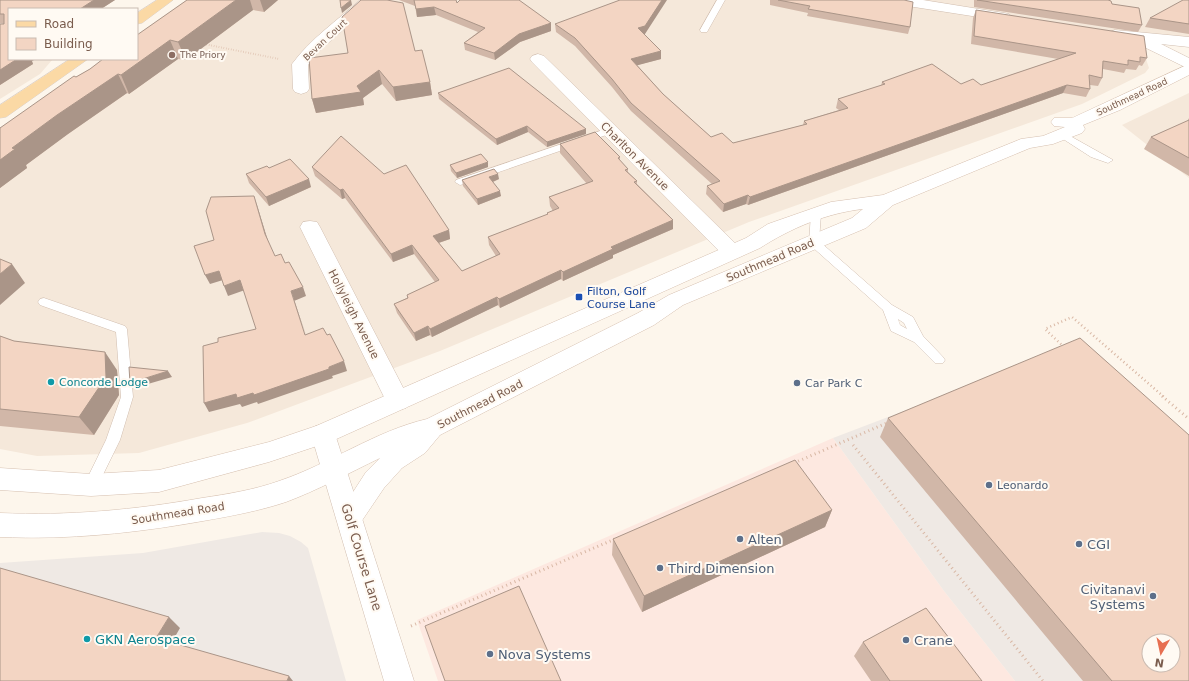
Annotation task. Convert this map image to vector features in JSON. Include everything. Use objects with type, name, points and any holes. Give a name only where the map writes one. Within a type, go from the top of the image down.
[{"type":"main road","points":[[138,19],[166,0]]},
{"type":"main road","name":"Bevan Court","points":[[301,89],[300,64],[312,50],[369,0]]},
{"type":"main road","points":[[895,0],[934,3],[1017,20]]},
{"type":"main road","points":[[1102,33],[1133,38],[1189,42]]},
{"type":"main road","points":[[1133,38],[1160,48],[1189,64]]},
{"type":"main road","name":"Charlton Avenue","points":[[538,59],[732,252]]},
{"type":"main road","points":[[0,113],[79,60]]},
{"type":"main road","name":"Southmead Road","points":[[0,524],[45,527],[166,516],[250,501],[284,491],[334,469],[406,434],[432,428],[646,319],[676,300],[858,222],[886,201],[1027,143],[1030,134],[1060,122],[1069,130],[1189,69]]},
{"type":"main road","name":"Southmead Road","points":[[0,479],[91,485],[159,481],[269,452],[323,434],[398,401],[732,252],[775,229],[838,206],[886,201]]},
{"type":"main road","name":"Hollyleigh Avenue","points":[[310,227],[398,401]]},
{"type":"main road","points":[[753,242],[791,239],[814,242]]},
{"type":"main road","points":[[350,517],[375,480],[393,461],[416,446],[432,428]]},
{"type":"main road","name":"Golf Course Lane","points":[[323,434],[350,517],[399,681]]},
{"type":"lane","points":[[704,30],[721,0]]},
{"type":"lane","points":[[460,182],[609,131]]},
{"type":"lane","points":[[816,214],[814,242],[888,308],[894,328],[918,339],[940,360]]},
{"type":"lane","points":[[44,302],[121,329],[127,397],[113,440],[91,485]]},
{"type":"path","points":[[197,42],[300,64]]},
{"type":"path","points":[[1058,349],[1065,346],[1045,329],[1072,317],[1189,419]]},
{"type":"path","points":[[788,465],[890,421]]},
{"type":"path","points":[[853,445],[1043,681]]},
{"type":"path","points":[[386,637],[620,537]]},
{"type":"shaded area","points":[[0,0],[71,0],[103,8],[8,8],[8,60],[52,60],[40,74],[0,99]]},
{"type":"shaded area","points":[[195,0],[1189,0],[1189,37],[1165,35],[1143,50],[1149,68],[1145,73],[1082,104],[749,222],[440,351],[247,423],[139,453],[37,456],[0,449],[0,140],[135,60],[138,60],[138,58]]},
{"type":"shaded area","points":[[1189,93],[1189,178],[1122,125]]},
{"type":"shaded area","points":[[1082,343],[1174,633],[1141,633],[1141,673],[1181,673],[1181,656],[1189,681],[1015,681],[944,591],[833,438]]},
{"type":"shaded area","points":[[833,438],[944,591],[1015,681],[438,681],[417,620]]},
{"type":"shaded area","points":[[262,532],[279,533],[290,536],[308,548],[346,681],[0,681],[0,563],[143,553]]},
{"type":"building","points":[[0,0],[94,0],[82,8],[8,8],[8,60],[15,60],[0,70],[0,24],[4,24],[4,14],[0,14]]},
{"type":"building","points":[[187,0],[236,0],[178,42],[170,40],[121,75],[118,74],[57,115],[12,148],[15,149],[0,160],[0,128],[74,76],[76,77],[90,69],[102,60],[138,60],[138,34]]},
{"type":"building","points":[[340,0],[351,0],[341,8]]},
{"type":"building","points":[[361,0],[387,0],[403,3],[415,51],[422,50],[430,82],[393,87],[379,70],[357,86],[361,92],[312,99],[309,58],[348,53],[342,17]]},
{"type":"building","points":[[414,0],[456,0],[457,3],[460,0],[519,0],[551,23],[519,34],[494,53],[464,43],[485,28],[434,7],[416,9]]},
{"type":"building","points":[[620,0],[662,0],[645,26],[638,28],[661,51],[631,59],[663,94],[711,137],[722,133],[733,143],[807,124],[804,121],[848,108],[838,99],[885,84],[882,82],[932,64],[961,84],[973,79],[981,85],[1076,53],[974,36],[976,10],[1144,36],[1147,58],[1140,57],[1140,62],[1128,60],[1128,65],[1103,61],[1102,78],[1089,75],[1090,89],[1067,85],[750,197],[748,195],[724,204],[707,186],[720,181],[631,103],[612,79],[575,38],[555,24]]},
{"type":"building","points":[[778,0],[904,0],[913,2],[910,27],[808,9],[810,6]]},
{"type":"building","points":[[977,0],[1108,0],[1111,1],[1112,4],[1139,8],[1142,25]]},
{"type":"building","points":[[1183,0],[1189,0],[1189,24],[1150,18]]},
{"type":"building","points":[[509,68],[586,129],[547,142],[527,126],[496,139],[438,93]]},
{"type":"building","points":[[1189,120],[1189,158],[1151,137]]},
{"type":"building","points":[[595,132],[620,157],[618,158],[628,169],[625,170],[637,181],[634,182],[673,220],[611,247],[613,249],[563,272],[561,270],[499,299],[497,297],[430,329],[428,326],[414,333],[394,304],[408,298],[407,295],[439,280],[412,245],[391,254],[343,189],[340,190],[312,167],[341,136],[384,174],[406,165],[449,230],[433,236],[462,271],[500,254],[488,237],[548,214],[547,213],[559,208],[549,197],[593,181],[560,144]]},
{"type":"building","points":[[481,154],[488,162],[456,173],[450,165]]},
{"type":"building","points":[[290,159],[309,179],[266,197],[246,174],[267,166],[269,168]]},
{"type":"building","points":[[494,169],[498,174],[489,177],[500,191],[477,199],[462,180]]},
{"type":"building","points":[[254,196],[265,234],[275,256],[281,254],[285,263],[289,262],[303,287],[291,291],[305,335],[323,328],[327,335],[330,334],[344,361],[329,367],[329,369],[254,395],[253,393],[237,398],[236,394],[204,403],[203,346],[218,342],[218,338],[256,329],[240,280],[224,286],[219,271],[205,275],[194,246],[214,240],[206,211],[211,197]]},
{"type":"building","points":[[0,259],[12,264],[0,274]]},
{"type":"building","name":"Concorde Lodge","points":[[0,336],[14,341],[105,352],[106,377],[79,417],[0,409]]},
{"type":"building","points":[[1080,338],[1189,435],[1189,681],[1112,681],[888,418]]},
{"type":"building","points":[[129,367],[168,371],[130,383]]},
{"type":"building","points":[[795,460],[832,510],[644,596],[613,539]]},
{"type":"building","name":"GKN Aerospace","points":[[0,568],[169,617],[156,638],[289,676],[287,681],[0,681]]},
{"type":"building","name":"Nova Systems","points":[[519,586],[561,681],[445,681],[425,626]]},
{"type":"building","points":[[926,608],[982,681],[890,681],[863,642]]},
{"type":"place","name":"The Priory","points":[[172,55]]},
{"type":"place","name":"Filton, Golf Course Lane","points":[[579,297]]},
{"type":"place","name":"Concorde Lodge","points":[[51,382]]},
{"type":"place","name":"Car Park C","points":[[797,383]]},
{"type":"place","name":"Leonardo","points":[[989,485]]},
{"type":"place","name":"Alten","points":[[740,539]]},
{"type":"place","name":"CGI","points":[[1079,544]]},
{"type":"place","name":"Third Dimension","points":[[660,568]]},
{"type":"place","name":"Civitanavi Systems","points":[[1153,596]]},
{"type":"place","name":"GKN Aerospace","points":[[87,639]]},
{"type":"place","name":"Crane","points":[[906,640]]},
{"type":"place","name":"Nova Systems","points":[[490,654]]}]
